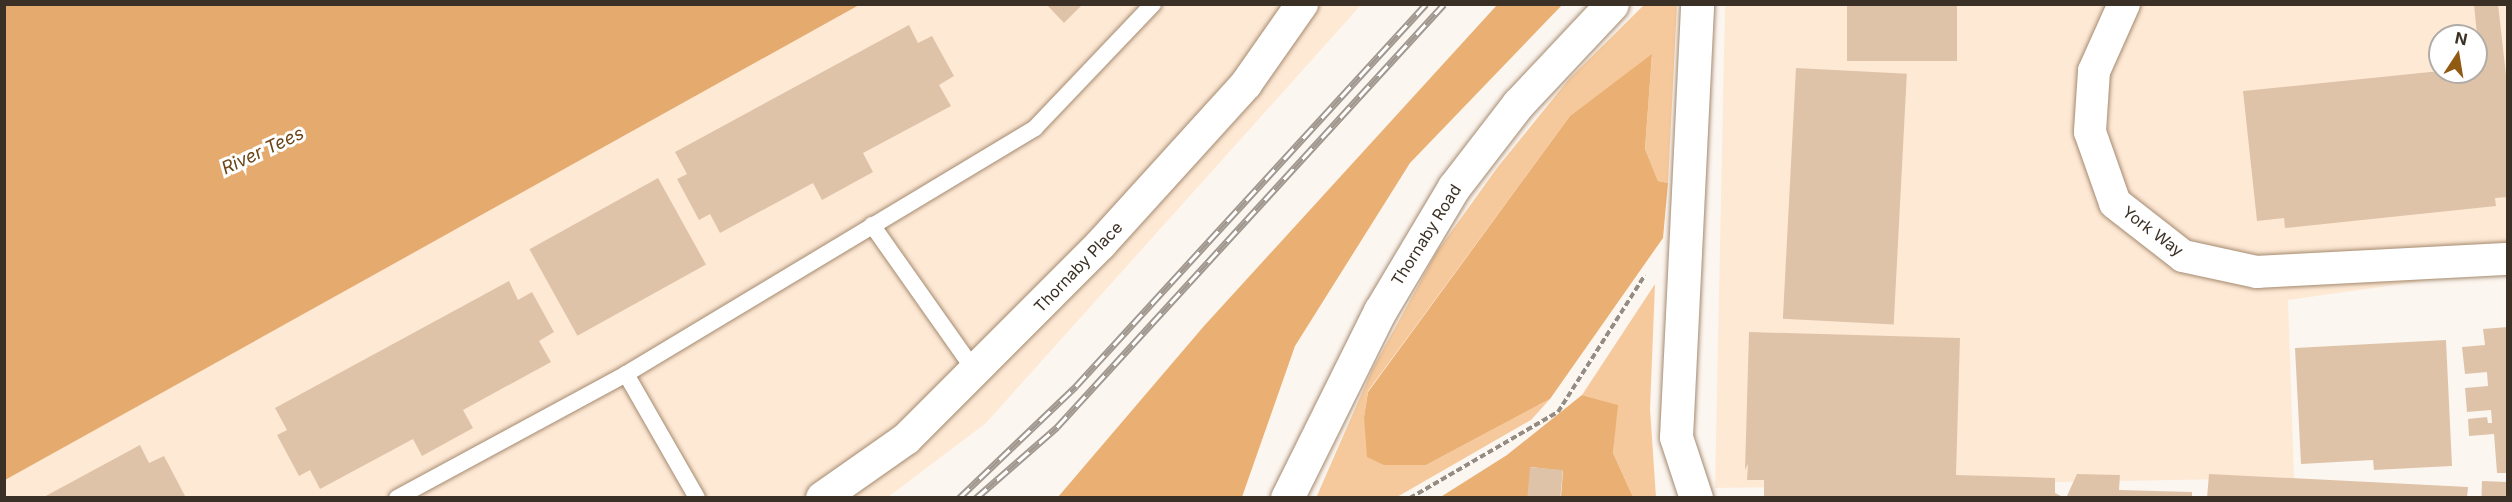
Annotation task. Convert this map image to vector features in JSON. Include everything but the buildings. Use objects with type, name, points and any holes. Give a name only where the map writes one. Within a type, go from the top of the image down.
[{"type":"main road","name":"Thornaby Road","points":[[1287,498],[1380,311],[1454,187],[1518,104],[1612,4]]},
{"type":"main road","points":[[1696,498],[1676,437],[1698,4]]},
{"type":"street","name":"Thornaby Place","points":[[822,498],[906,439],[1101,244],[1239,92],[1302,4]]},
{"type":"street","name":"York Way","points":[[2124,4],[2094,72],[2090,132],[2115,202],[2183,256],[2257,272],[2508,259]]},
{"type":"lane","points":[[397,498],[626,374],[1035,128],[1152,4]]},
{"type":"lane","points":[[872,225],[975,371]]},
{"type":"lane","points":[[626,374],[697,498]]},
{"type":"path","points":[[1410,498],[1558,412],[1651,267]]},
{"type":"shaded area","points":[[859,5],[1361,5],[986,423],[888,497],[5,498],[5,480]]},
{"type":"shaded area","points":[[1497,5],[1562,5],[1410,163],[1295,346],[1242,497],[1058,497],[1204,326]]},
{"type":"shaded area","points":[[1644,5],[1677,5],[1668,183],[1658,181],[1645,149],[1652,55],[1570,116],[1368,391],[1364,417],[1426,465],[1550,399],[1531,420],[1397,497],[1316,498],[1372,370],[1436,253],[1497,168],[1569,79]]},
{"type":"shaded area","points":[[1725,5],[2507,5],[2507,269],[2288,300],[2294,478],[1715,488]]},
{"type":"shaded area","points":[[1652,54],[1645,149],[1658,181],[1668,183],[1663,238],[1550,399],[1426,465],[1384,465],[1367,457],[1364,417],[1368,392],[1570,116]]},
{"type":"shaded area","points":[[1655,284],[1650,409],[1656,497],[1633,497],[1613,453],[1617,405],[1582,395]]},
{"type":"shaded area","points":[[1582,395],[1618,405],[1613,453],[1633,497],[1561,497],[1563,471],[1531,467],[1528,497],[1439,498],[1507,455]]},
{"type":"water","name":"River Tees","points":[[5,4],[859,4],[859,5],[5,480]]},
{"type":"railway","points":[[959,498],[1076,386],[1426,4]]},
{"type":"railway","points":[[976,498],[1057,427],[1444,4]]}]
